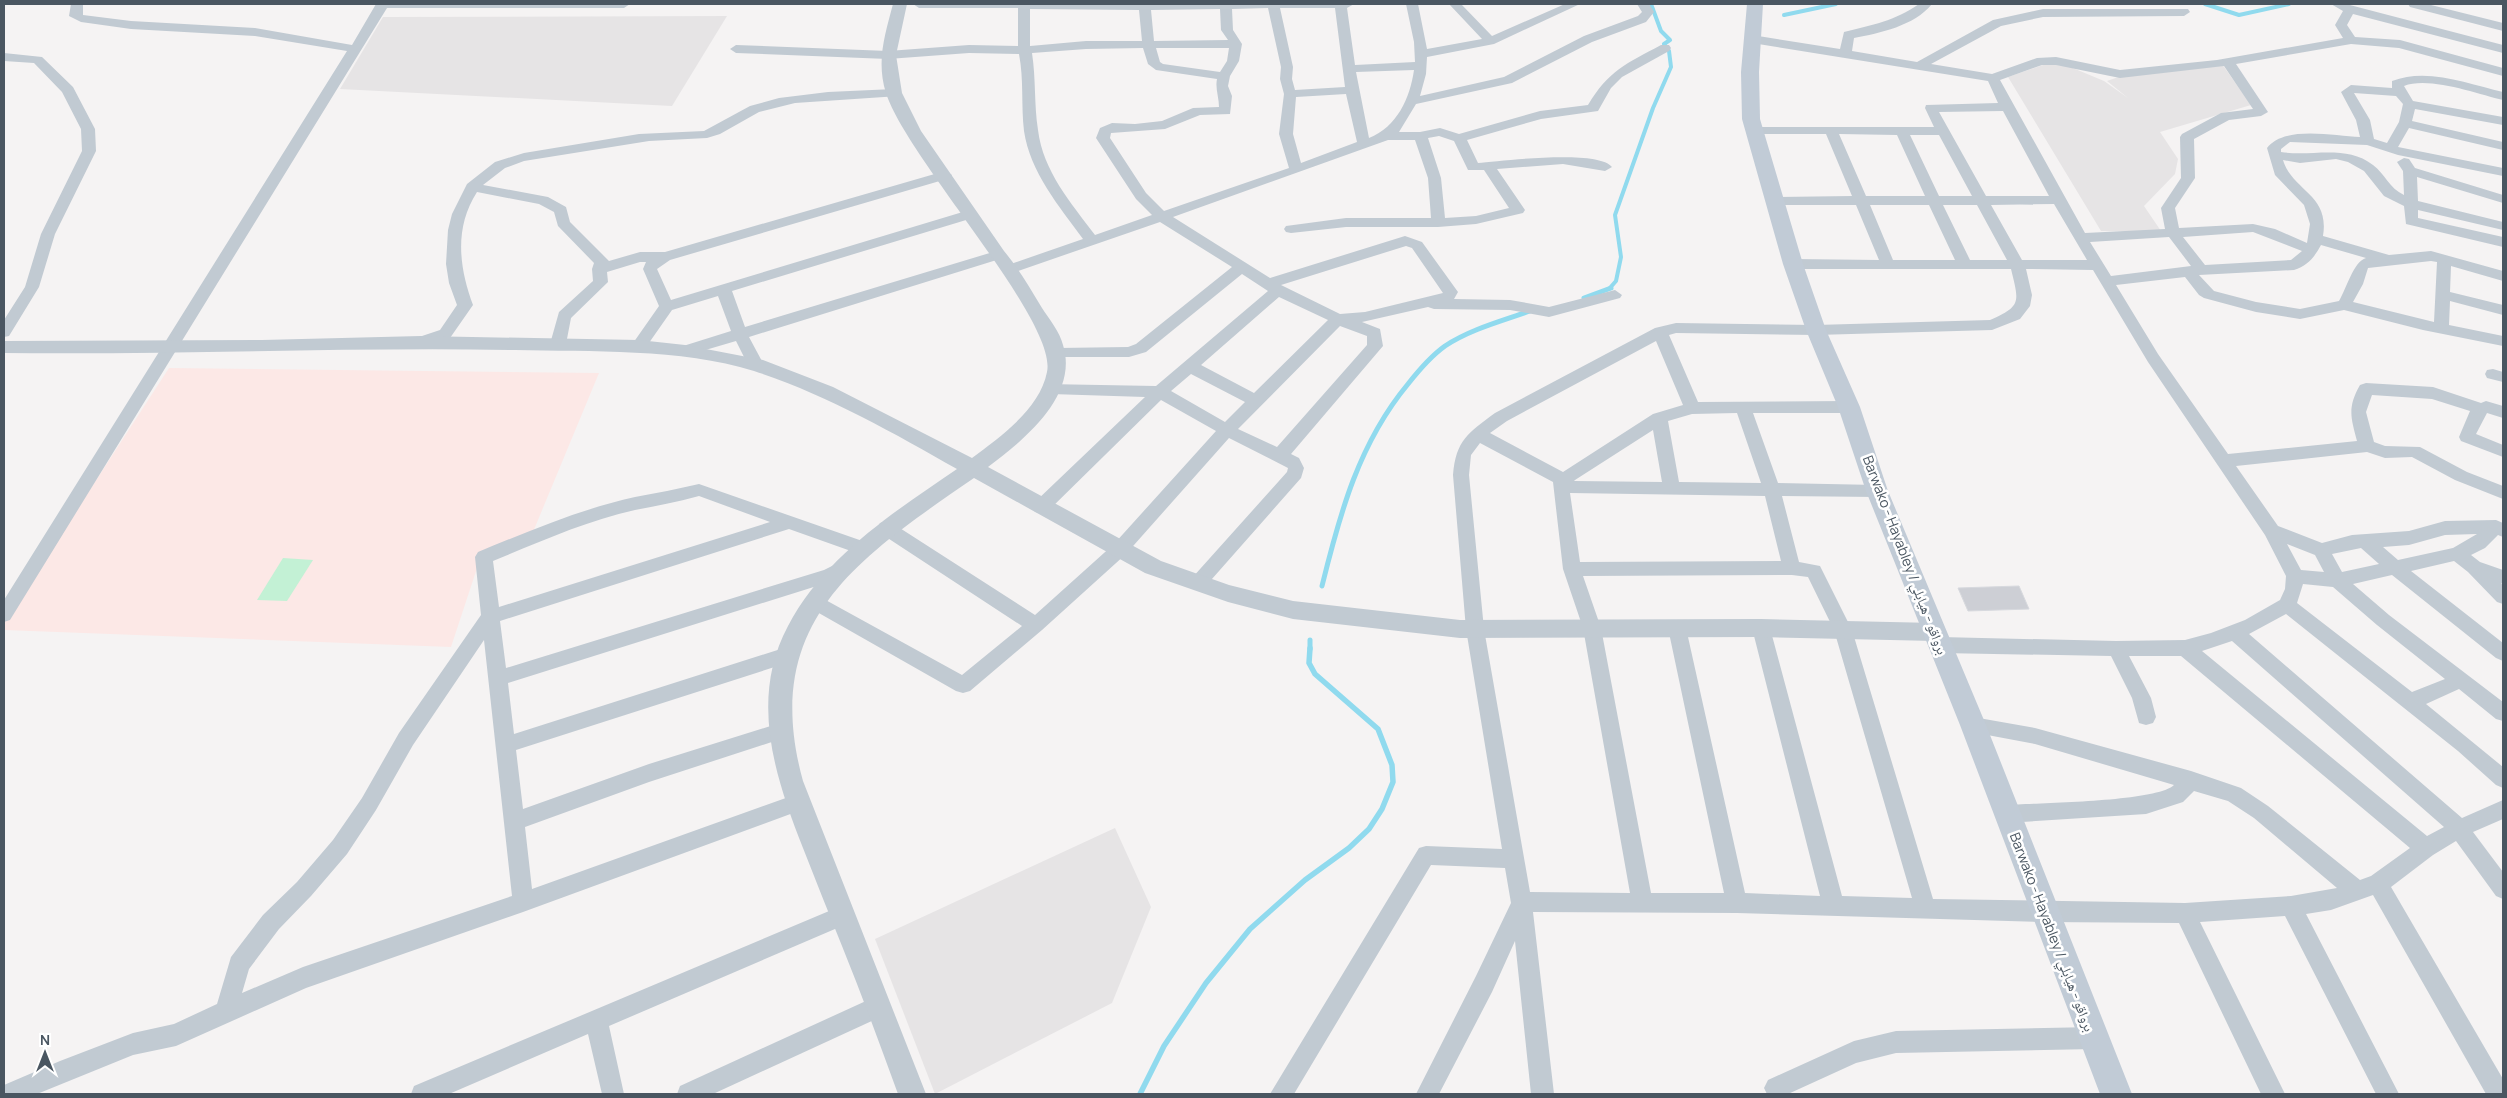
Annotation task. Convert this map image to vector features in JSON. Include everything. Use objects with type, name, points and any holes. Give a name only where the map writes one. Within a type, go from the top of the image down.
[{"type":"main road","name":"Barwako - Hayabley / برواقو - هيابلي","points":[[1754,4],[1749,89],[1750,112],[1793,264],[1816,330],[1849,407],[1877,491],[1973,725],[2116,1094]]},
{"type":"street","points":[[77,4],[75,16],[81,18],[138,26],[255,32],[354,49]]},
{"type":"street","points":[[4,615],[383,4],[624,4]]},
{"type":"street","points":[[900,4],[888,55],[894,93],[913,131],[1004,262],[1058,353],[1059,365],[1051,388],[1031,417],[1012,438],[973,470],[919,503],[886,528],[848,565],[816,602],[796,632],[782,670],[780,730],[797,803],[841,916],[879,1006],[912,1094]]},
{"type":"street","points":[[919,4],[1348,4]]},
{"type":"street","points":[[1341,4],[1352,90],[1364,145]]},
{"type":"street","points":[[685,351],[740,334],[1091,240],[1296,170],[1386,136],[1401,123],[1410,102],[1421,60],[1412,4]]},
{"type":"street","points":[[1455,4],[1490,41]]},
{"type":"street","points":[[1349,69],[1421,60],[1490,41],[1574,4]]},
{"type":"street","points":[[1410,102],[1477,89],[1516,77],[1588,39],[1642,19],[1648,12],[1643,4]]},
{"type":"street","points":[[1845,54],[1848,35],[1876,30],[1907,18],[1926,4]]},
{"type":"street","points":[[2336,4],[2350,10],[2503,49]]},
{"type":"street","points":[[2414,4],[2503,27]]},
{"type":"street","points":[[1024,5],[1023,50],[1029,73],[1033,141],[1042,168],[1091,240]]},
{"type":"street","points":[[1145,5],[1148,44],[1154,64],[1160,67],[1224,76]]},
{"type":"street","points":[[1226,5],[1227,30],[1236,44],[1233,61],[1224,76],[1222,86],[1226,96],[1225,112],[1198,111],[1165,124],[1135,128],[1112,127],[1104,134],[1103,138],[1141,196],[1161,216],[1272,287],[1338,319],[1375,333],[1376,346],[1279,456]]},
{"type":"street","points":[[1272,5],[1282,41],[1290,94],[1286,134],[1296,170]]},
{"type":"street","points":[[1919,66],[1997,23],[2057,12],[2124,8],[2184,12]]},
{"type":"street","points":[[2350,10],[2343,19],[2341,28],[2351,40]]},
{"type":"street","points":[[1752,39],[1993,78],[2041,61],[2056,61],[2120,74],[2208,66],[2351,40],[2400,44],[2503,72]]},
{"type":"street","points":[[736,48],[888,55],[969,49],[1023,50],[1086,44],[1236,44]]},
{"type":"street","points":[[1386,136],[1420,136],[1440,132],[1460,138],[1540,115],[1593,108],[1606,86],[1618,74],[1665,48]]},
{"type":"street","points":[[4,57],[38,60],[68,90],[88,129],[89,138],[89,151],[48,234],[32,287],[4,332]]},
{"type":"street","points":[[2227,62],[2260,112],[2226,116],[2187,137],[2188,178],[2168,208],[2173,233],[2209,295],[2256,307],[2300,314],[2344,304],[2441,329],[2503,341]]},
{"type":"street","points":[[4,347],[172,347],[421,342],[558,344],[639,346],[685,351],[756,365],[826,392],[933,446],[973,470],[1153,567],[1263,604],[1310,614],[1475,629],[1761,628],[1842,630],[2116,649],[2185,648],[2234,632],[2287,605],[2294,589],[2295,576],[2272,531],[2153,358],[2058,200],[1993,78]]},
{"type":"street","points":[[2503,96],[2456,85],[2416,80],[2397,84],[2400,92],[2409,104],[2503,121]]},
{"type":"street","points":[[2368,142],[2363,120],[2347,92],[2351,89],[2400,92]]},
{"type":"street","points":[[1290,94],[1352,90]]},
{"type":"street","points":[[421,342],[445,334],[465,304],[456,280],[454,260],[456,225],[468,191],[484,175],[501,164],[524,158],[646,138],[699,136],[727,127],[743,115],[760,107],[805,97],[894,93]]},
{"type":"street","points":[[2395,149],[2406,123],[2409,104]]},
{"type":"street","points":[[1544,1094],[1521,902],[1475,629],[1461,475],[1463,454],[1478,434],[1501,417],[1660,332],[1676,328],[1816,330],[1992,325],[2015,315],[2022,306],[2025,295],[2017,265],[1931,108],[2008,107]]},
{"type":"street","points":[[2406,123],[2503,146]]},
{"type":"street","points":[[1754,130],[1943,132]]},
{"type":"street","points":[[1831,130],[1888,264]]},
{"type":"street","points":[[1902,132],[1964,263]]},
{"type":"street","points":[[1420,136],[1431,160],[1437,183],[1438,222]]},
{"type":"street","points":[[2108,281],[2195,271],[2294,264],[2304,260],[2314,245],[2318,222],[2313,206],[2305,196],[2284,178],[2275,155],[2274,148],[2281,141],[2289,138],[2302,137],[2368,142],[2503,172]]},
{"type":"street","points":[[1460,138],[1474,167],[1563,160],[1605,167]]},
{"type":"street","points":[[2395,149],[2410,171],[2412,221],[2503,242]]},
{"type":"street","points":[[2275,155],[2300,159],[2336,155],[2354,159],[2370,168],[2389,193],[2411,204],[2503,226]]},
{"type":"street","points":[[1291,229],[1316,224],[1370,220],[1438,222],[1476,220],[1518,210],[1489,167]]},
{"type":"street","points":[[2410,171],[2503,199]]},
{"type":"street","points":[[667,306],[650,269],[652,264],[665,257],[945,175]]},
{"type":"street","points":[[472,187],[543,200],[561,210],[563,222],[602,262],[599,269],[601,282],[564,316],[558,344]]},
{"type":"street","points":[[1776,201],[2058,200]]},
{"type":"street","points":[[639,346],[667,306],[970,214]]},
{"type":"street","points":[[2082,238],[2263,229],[2314,245],[2389,260]]},
{"type":"street","points":[[816,602],[964,685],[1036,625],[1120,549],[1227,430],[1338,319],[1365,317],[1424,304],[1448,297],[1451,292],[1412,242],[1405,241],[1272,287],[1190,366],[1160,392],[1042,507]]},
{"type":"street","points":[[2344,304],[2356,284],[2362,265],[2368,262],[2420,256],[2444,260],[2503,276]]},
{"type":"street","points":[[599,269],[640,257],[665,257]]},
{"type":"street","points":[[2441,329],[2444,295],[2444,260]]},
{"type":"street","points":[[1793,264],[1964,263],[2098,265]]},
{"type":"street","points":[[1058,353],[1130,352],[1141,348],[1240,268]]},
{"type":"street","points":[[723,288],[740,334],[756,365]]},
{"type":"street","points":[[1424,304],[1510,305],[1549,312],[1615,295]]},
{"type":"street","points":[[2444,295],[2503,310]]},
{"type":"street","points":[[1660,332],[1692,408]]},
{"type":"street","points":[[1190,366],[1256,401]]},
{"type":"street","points":[[1051,388],[1160,392],[1227,430],[1293,462],[1296,468],[1295,474],[1198,583]]},
{"type":"street","points":[[2367,446],[2358,412],[2366,389],[2433,393],[2482,409]]},
{"type":"street","points":[[1743,407],[1770,488],[1792,568]]},
{"type":"street","points":[[1561,483],[1659,418],[1692,408],[1849,407]]},
{"type":"street","points":[[2503,412],[2486,407],[2482,409],[2476,414],[2467,437],[2503,451]]},
{"type":"street","points":[[1659,418],[1672,488]]},
{"type":"street","points":[[1478,434],[1561,483],[1672,488],[1877,491]]},
{"type":"street","points":[[2223,461],[2367,446],[2385,452],[2414,451],[2461,476],[2503,493]]},
{"type":"street","points":[[1561,483],[1572,569],[1592,628],[1642,903]]},
{"type":"street","points":[[523,902],[484,557],[552,529],[634,504],[661,500],[699,490],[706,490],[865,549]]},
{"type":"street","points":[[226,1011],[239,964],[271,922],[304,889],[340,847],[369,804],[406,739],[490,617],[790,522]]},
{"type":"street","points":[[886,528],[1036,625]]},
{"type":"street","points":[[2272,531],[2321,550],[2338,544],[2409,538],[2445,528],[2500,528]]},
{"type":"street","points":[[2295,576],[2337,580],[2393,566],[2456,554],[2479,543],[2500,528]]},
{"type":"street","points":[[2365,541],[2393,566],[2503,653]]},
{"type":"street","points":[[2321,550],[2337,580],[2383,620],[2503,713]]},
{"type":"street","points":[[2456,554],[2474,567],[2503,597]]},
{"type":"street","points":[[497,678],[830,575],[848,565]]},
{"type":"street","points":[[2474,567],[2503,577]]},
{"type":"street","points":[[1572,569],[1792,568],[1814,571],[1842,630],[1925,907]]},
{"type":"street","points":[[2287,605],[2410,702],[2503,779]]},
{"type":"street","points":[[1677,628],[1736,903]]},
{"type":"street","points":[[1761,628],[1834,907]]},
{"type":"street","points":[[2234,632],[2459,829],[2503,889]]},
{"type":"street","points":[[2185,648],[2426,848]]},
{"type":"street","points":[[2116,649],[2141,698],[2146,717]]},
{"type":"street","points":[[506,745],[787,655]]},
{"type":"street","points":[[2410,702],[2461,680]]},
{"type":"street","points":[[1973,725],[2044,739],[2192,780],[2234,794],[2262,812],[2368,888],[2499,1094]]},
{"type":"street","points":[[513,822],[649,773],[780,730]]},
{"type":"street","points":[[2006,814],[2146,805],[2176,796],[2192,780]]},
{"type":"street","points":[[11,1094],[60,1072],[133,1044],[176,1035],[303,978],[523,902],[797,803]]},
{"type":"street","points":[[1521,902],[1736,903],[1834,907],[1925,907],[2044,912],[2186,913],[2291,906],[2332,900],[2368,888],[2426,848],[2459,829],[2503,810]]},
{"type":"street","points":[[1281,1094],[1426,855],[1514,859]]},
{"type":"street","points":[[1427,1094],[1484,984],[1521,902]]},
{"type":"street","points":[[2291,906],[2388,1094]]},
{"type":"street","points":[[2186,913],[2273,1094]]},
{"type":"street","points":[[422,1094],[841,916]]},
{"type":"street","points":[[688,1094],[879,1006]]},
{"type":"street","points":[[596,1019],[613,1094]]},
{"type":"street","points":[[1776,1088],[1854,1052],[1896,1042],[2094,1038]]},
{"type":"shaded area","points":[[727,16],[672,106],[340,89],[383,17]]},
{"type":"shaded area","points":[[2046,64],[2068,66],[2104,81],[2128,98],[2107,81],[2127,74],[2222,64],[2251,105],[2160,132],[2178,159],[2175,174],[2144,206],[2161,231],[2101,231],[2008,77]]},
{"type":"shaded area","points":[[169,368],[599,373],[533,532],[481,556],[451,647],[4,630],[4,622]]},
{"type":"shaded area","points":[[1115,828],[1151,907],[1112,1003],[935,1094],[875,939]]},
{"type":"green space","points":[[283,558],[313,560],[287,601],[257,600]]},
{"type":"building","points":[[2019,586],[2029,609],[1968,611],[1958,588]]},
{"type":"waterway","points":[[1609,289],[1616,281],[1621,257],[1615,215],[1653,108],[1671,67],[1669,51],[1664,44],[1670,40],[1661,31],[1651,4]]},
{"type":"waterway","points":[[1784,15],[1836,4]]},
{"type":"waterway","points":[[2205,4],[2239,15],[2289,4]]},
{"type":"waterway","points":[[1584,298],[1609,289]]},
{"type":"waterway","points":[[1322,586],[1336,532],[1353,480],[1376,430],[1408,384],[1435,354],[1455,340],[1487,326],[1530,311]]},
{"type":"waterway","points":[[1310,640],[1310,648]]},
{"type":"waterway","points":[[1140,1094],[1164,1046],[1206,983],[1250,929],[1305,880],[1349,848],[1369,829],[1382,809],[1393,782],[1392,765],[1378,729],[1315,674],[1309,663],[1310,648]]}]
